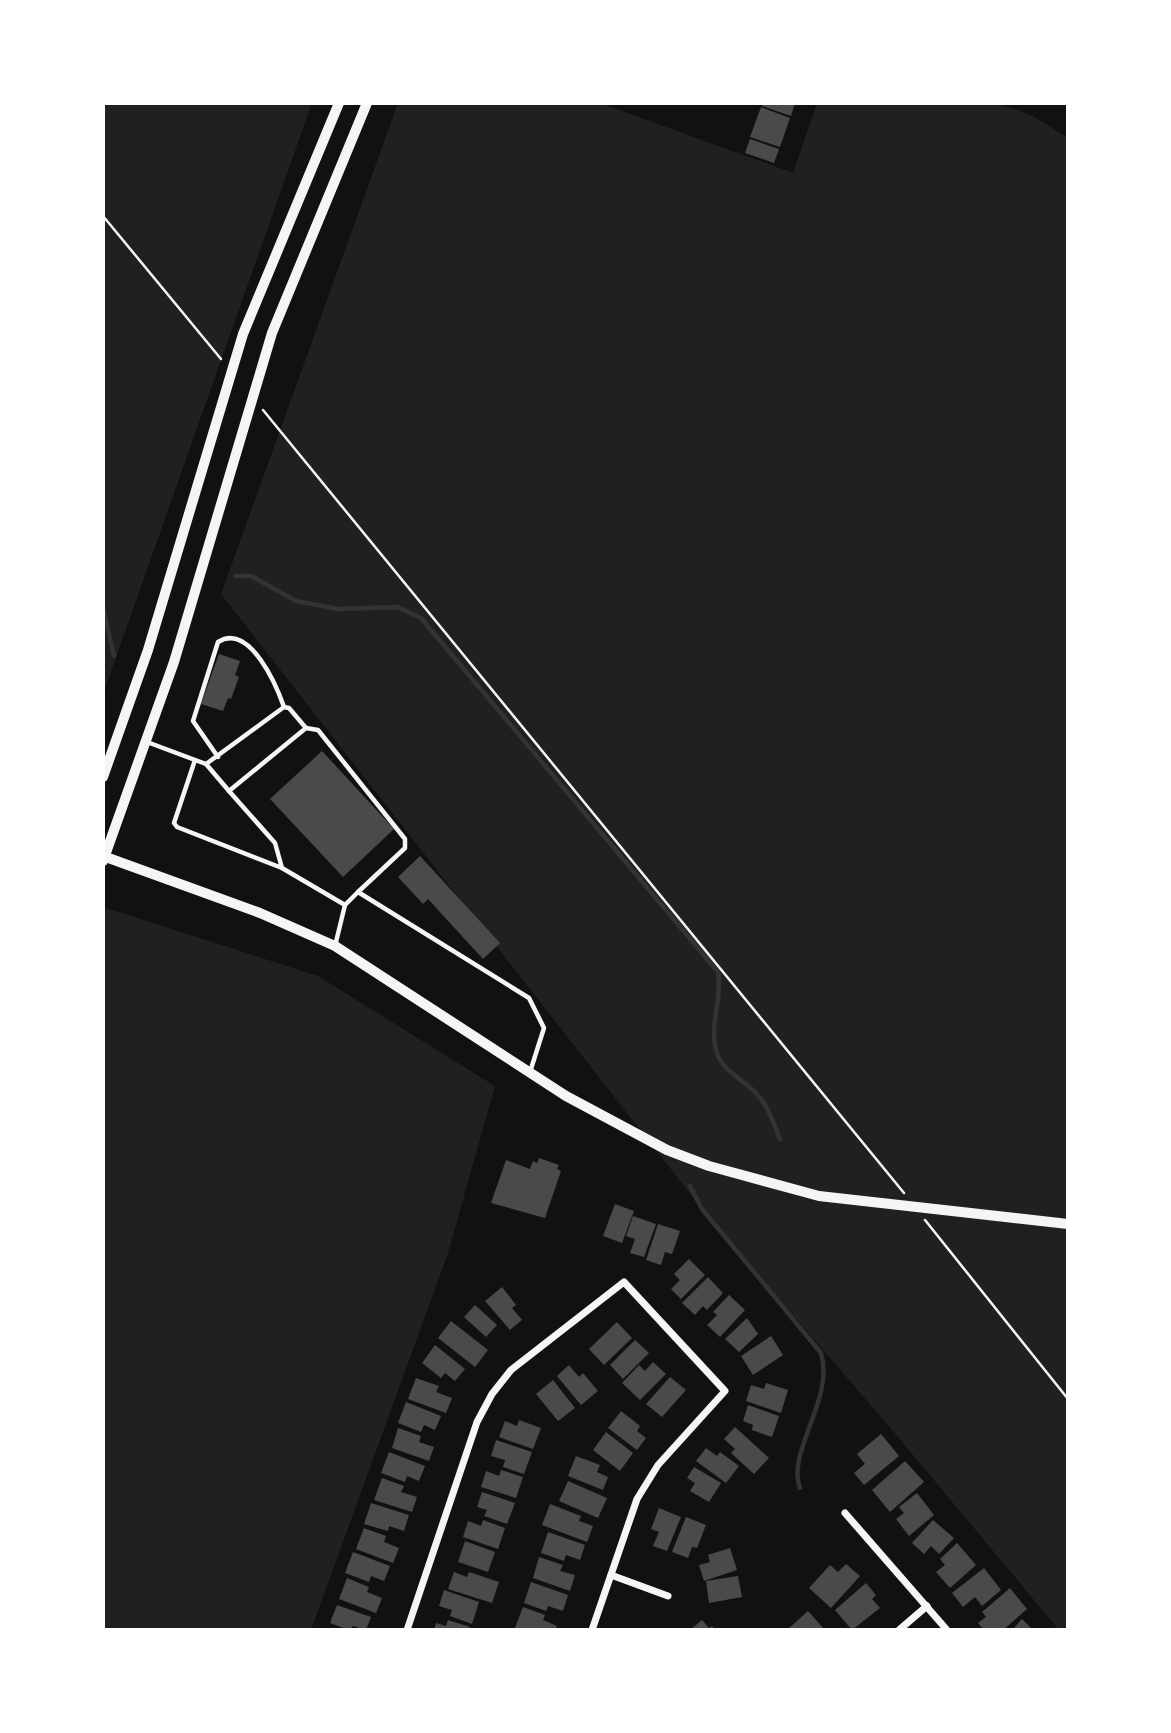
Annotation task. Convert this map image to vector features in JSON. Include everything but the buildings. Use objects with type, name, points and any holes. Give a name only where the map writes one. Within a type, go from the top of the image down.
[{"type":"main road","points":[[103,777],[148,650],[253,306],[339,103]]},
{"type":"main road","points":[[368,103],[272,333],[174,662],[104,858],[260,913],[335,947],[530,1073],[622,1127],[709,1166],[819,1196],[1068,1224]]},
{"type":"street","points":[[407,1630],[477,1422],[492,1394],[511,1370],[624,1282],[725,1391],[659,1465],[637,1499],[592,1630]]},
{"type":"street","points":[[845,1513],[947,1630]]},
{"type":"street","points":[[611,1575],[668,1596]]},
{"type":"street","points":[[899,1630],[927,1606]]},
{"type":"lane","points":[[218,757],[193,722],[218,642],[229,639],[250,647],[273,677],[284,707]]},
{"type":"lane","points":[[284,707],[289,708],[306,728],[318,730],[405,839],[405,848],[345,905],[335,947]]},
{"type":"lane","points":[[206,764],[284,707]]},
{"type":"lane","points":[[229,791],[306,728]]},
{"type":"lane","points":[[146,742],[206,764],[275,843],[282,868]]},
{"type":"lane","points":[[195,760],[174,823],[177,827],[282,868],[345,905]]},
{"type":"lane","points":[[358,892],[529,998],[544,1028],[530,1073]]},
{"type":"path","points":[[103,216],[231,371]]},
{"type":"path","points":[[252,397],[916,1208],[963,1271],[1068,1399]]},
{"type":"shaded area","points":[[103,103],[312,103],[103,694]]},
{"type":"shaded area","points":[[398,103],[600,103],[793,173],[817,103],[997,103],[1033,116],[1068,138],[1068,1630],[1059,1630],[702,1209],[221,594]]},
{"type":"shaded area","points":[[103,907],[318,976],[495,1086],[448,1253],[311,1630],[103,1630]]},
{"type":"waterway","points":[[236,576],[251,576],[296,601],[338,609],[398,607],[421,618],[718,972],[719,992],[714,1033],[717,1053],[728,1070],[760,1097],[780,1139]]},
{"type":"waterway","points":[[103,608],[114,656]]},
{"type":"waterway","points":[[690,1186],[702,1209],[821,1353],[824,1371],[822,1388],[799,1458],[797,1474],[800,1488]]}]
